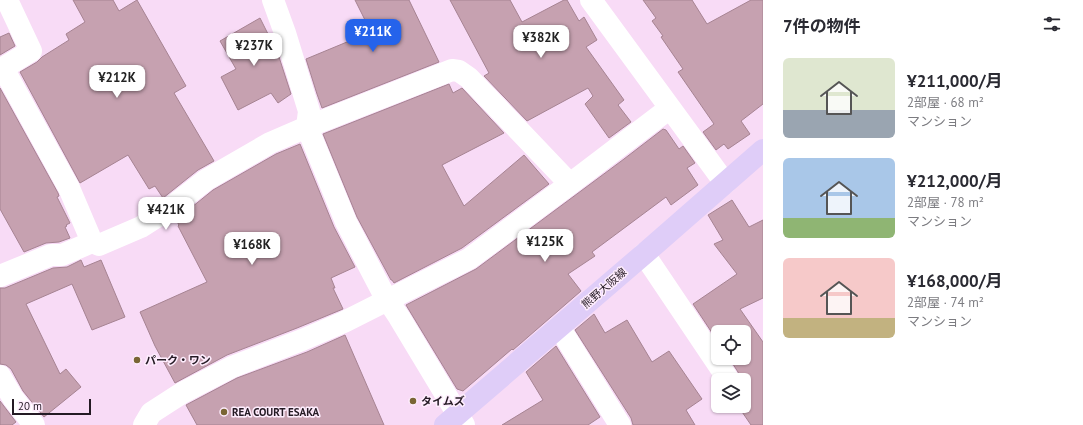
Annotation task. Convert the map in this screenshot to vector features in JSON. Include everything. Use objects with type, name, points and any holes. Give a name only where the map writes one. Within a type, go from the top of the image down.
[{"type":"main road","name":"熊野大阪線","points":[[456,421],[560,327],[763,150]]},
{"type":"street","points":[[7,0],[31,51],[3,68],[69,188],[92,242],[99,245],[141,227],[169,209],[206,180],[270,143],[452,70],[459,71],[469,78],[570,184]]},
{"type":"street","points":[[273,0],[310,111],[307,127],[346,222],[383,293],[456,421]]},
{"type":"street","points":[[591,0],[725,183]]},
{"type":"street","points":[[144,425],[151,414],[182,393],[232,367],[344,322],[469,259],[670,108]]},
{"type":"street","points":[[0,276],[51,255],[62,255],[92,242]]},
{"type":"street","points":[[644,254],[724,373]]},
{"type":"street","points":[[560,327],[620,425]]},
{"type":"street","points":[[0,376],[13,398],[34,425]]},
{"type":"building","points":[[73,0],[113,0],[119,11],[137,0],[186,86],[174,93],[214,161],[198,170],[163,198],[155,186],[149,189],[128,155],[80,183],[20,72],[69,40],[66,34],[85,22]]},
{"type":"building","points":[[355,0],[409,0],[439,62],[322,108],[306,59],[371,32]]},
{"type":"building","points":[[450,0],[510,0],[522,22],[564,0],[567,0],[579,21],[584,17],[597,40],[586,47],[624,100],[618,105],[631,122],[609,138],[585,104],[593,96],[588,88],[527,121],[484,76],[489,73]]},
{"type":"building","points":[[643,0],[692,0],[707,24],[751,0],[763,0],[763,104],[741,121],[750,134],[728,149],[724,144],[716,150],[703,132],[714,124],[678,72],[683,69],[661,37],[663,36],[652,21],[656,18]]},
{"type":"building","points":[[260,18],[278,54],[291,94],[278,103],[271,93],[238,110],[221,77],[236,69],[220,41]]},
{"type":"building","points":[[9,33],[15,46],[0,55],[0,37]]},
{"type":"building","points":[[449,84],[453,93],[462,88],[504,133],[442,165],[464,206],[524,155],[549,184],[462,248],[394,283],[357,217],[323,134]]},
{"type":"building","points":[[0,88],[58,193],[59,196],[57,197],[70,223],[65,227],[70,238],[59,242],[46,243],[24,252],[0,209]]},
{"type":"building","points":[[663,129],[666,130],[679,149],[683,146],[695,163],[687,168],[698,185],[671,205],[666,197],[592,252],[595,256],[568,274],[581,291],[463,391],[457,389],[406,305],[476,269]]},
{"type":"building","points":[[300,144],[334,227],[355,267],[331,278],[335,288],[333,288],[343,309],[227,355],[175,383],[155,346],[140,312],[207,282],[176,220],[213,190],[276,154]]},
{"type":"building","points":[[732,200],[749,227],[763,220],[763,298],[740,309],[763,342],[763,425],[751,425],[743,413],[751,413],[751,373],[738,373],[734,365],[751,365],[751,325],[711,325],[711,331],[693,304],[737,274],[714,244],[723,240],[708,215]]},
{"type":"building","points":[[81,260],[84,267],[101,260],[125,317],[92,330],[72,284],[26,304],[60,374],[66,369],[81,387],[44,417],[23,391],[11,369],[6,365],[0,364],[0,288],[5,288],[53,268],[67,267]]},
{"type":"building","points":[[594,314],[605,333],[627,320],[652,362],[669,351],[702,399],[686,410],[695,425],[633,425],[631,418],[575,330]]},
{"type":"building","points":[[345,335],[384,425],[197,425],[186,405],[237,378],[307,352]]},
{"type":"building","points":[[556,346],[600,417],[588,425],[502,425],[543,400],[526,372]]},
{"type":"building","points":[[0,401],[16,422],[12,425],[0,425]]},
{"type":"place","name":"パーク・ワン","points":[[137,360]]},
{"type":"place","name":"タイムズ","points":[[413,401]]},
{"type":"place","name":"REA COURT ESAKA","points":[[224,412]]}]
